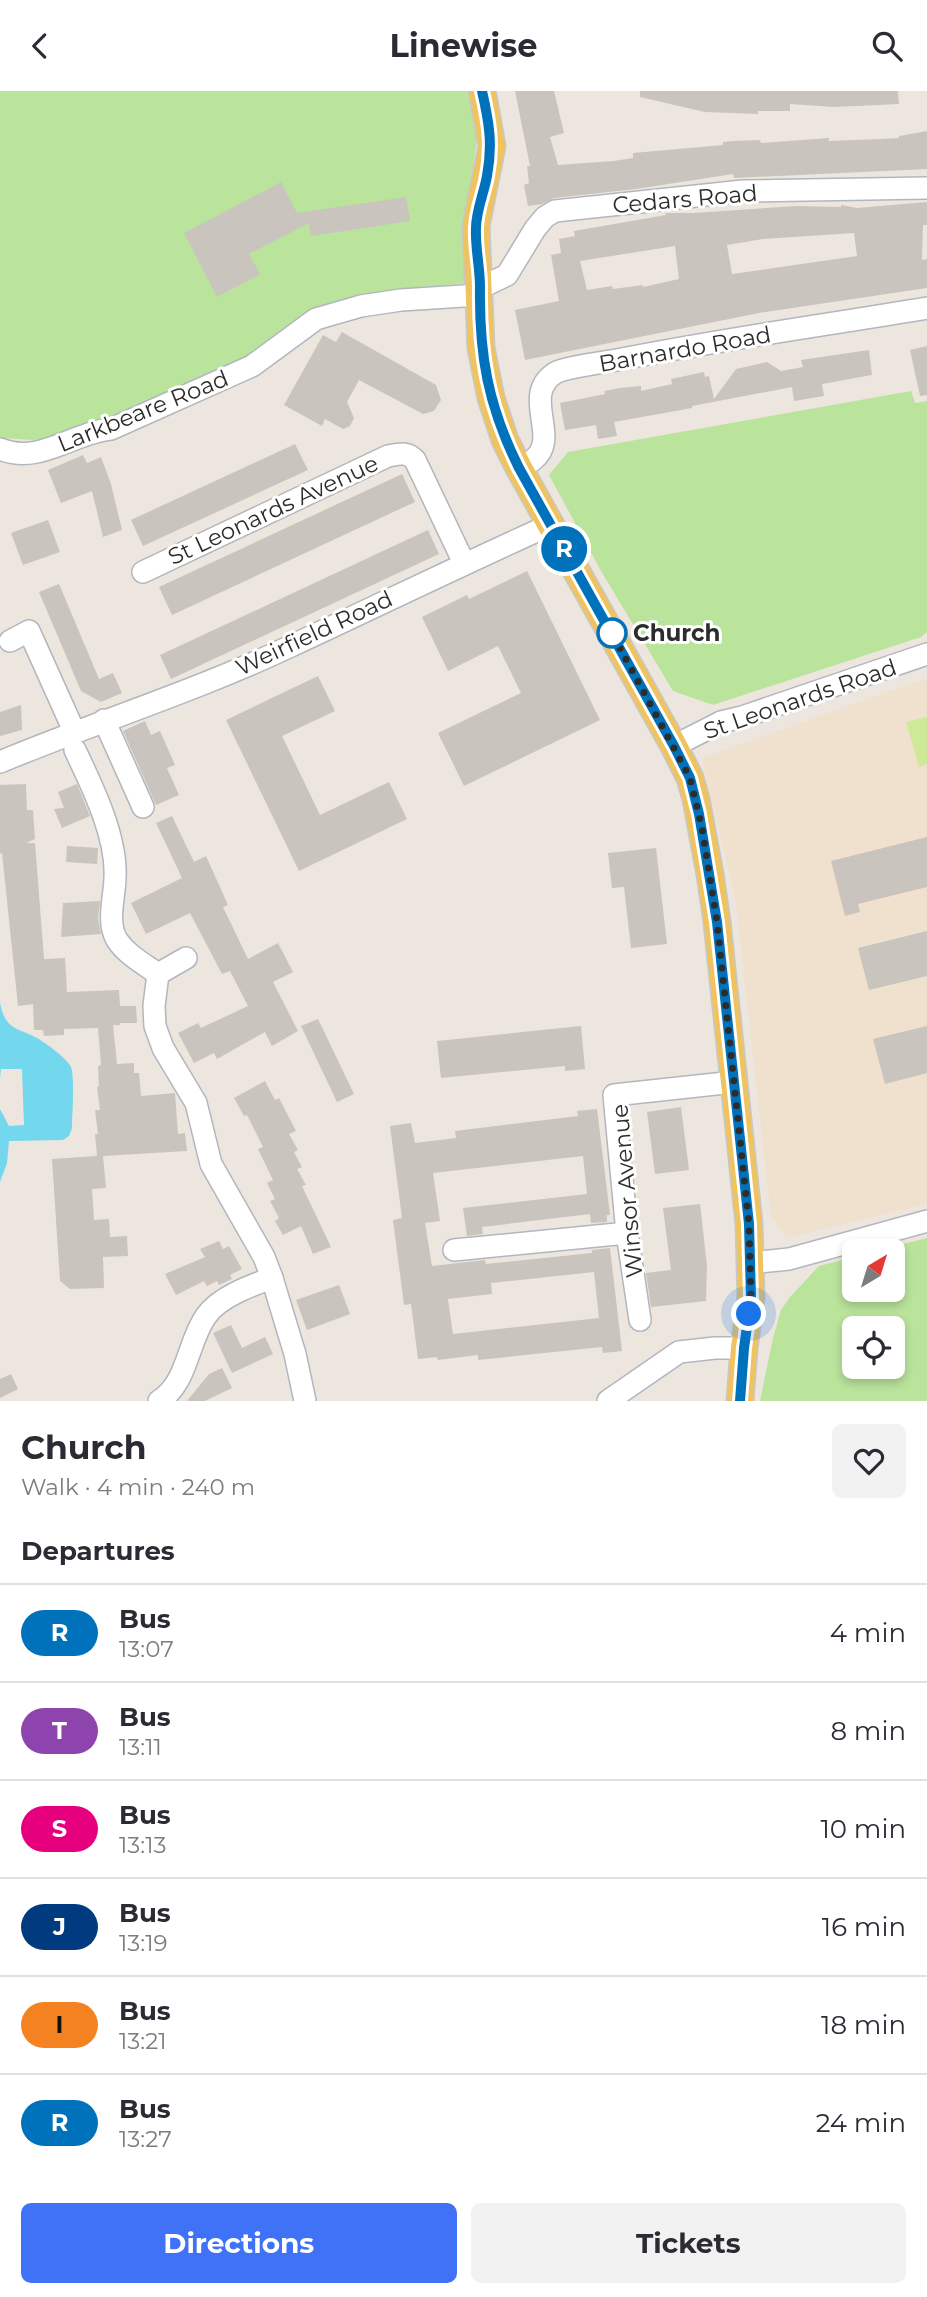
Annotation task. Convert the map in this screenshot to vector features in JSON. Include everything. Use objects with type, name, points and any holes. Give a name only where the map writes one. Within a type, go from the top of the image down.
[{"type":"main road","points":[[482,91],[492,146],[476,226],[481,348],[491,398],[505,440],[519,468],[690,778],[702,828],[717,922],[749,1224],[751,1298],[740,1401]]},
{"type":"street","name":"Cedars Road","points":[[480,291],[507,275],[535,229],[545,217],[555,211],[743,191],[927,188]]},
{"type":"street","name":"Larkbeare Road","points":[[0,449],[35,455],[93,431],[111,429],[252,366],[316,319],[361,306],[480,291]]},
{"type":"street","name":"Barnardo Road","points":[[519,468],[539,454],[545,436],[539,406],[541,391],[556,372],[651,353],[927,308]]},
{"type":"street","name":"St Leonards Avenue","points":[[143,572],[388,457],[403,454],[415,460],[464,563]]},
{"type":"street","name":"Weirfield Road","points":[[0,762],[75,740],[104,720],[173,696],[290,646],[550,525]]},
{"type":"street","points":[[10,641],[29,631],[75,740],[110,836],[116,873],[112,917],[116,938],[126,951],[158,974]]},
{"type":"street","name":"St Leonards Road","points":[[674,746],[721,722],[755,713],[927,654]]},
{"type":"street","points":[[104,720],[143,807]]},
{"type":"street","points":[[158,974],[186,958]]},
{"type":"street","points":[[158,974],[154,1006],[155,1026],[163,1048],[197,1103],[211,1164],[264,1257],[295,1354],[305,1401]]},
{"type":"street","name":"Winsor Avenue","points":[[640,1320],[627,1233],[614,1095],[734,1082]]},
{"type":"street","points":[[750,1263],[789,1259],[927,1221]]},
{"type":"street","points":[[454,1250],[627,1233]]},
{"type":"street","points":[[159,1401],[169,1395],[184,1371],[206,1314],[228,1297],[272,1278]]},
{"type":"street","points":[[608,1401],[679,1352],[744,1348]]},
{"type":"shaded area","points":[[927,678],[927,1204],[787,1238],[771,1217],[736,903],[702,758]]},
{"type":"green space","points":[[0,91],[467,91],[478,136],[463,227],[467,283],[390,291],[326,306],[250,357],[98,428],[34,440],[0,438]]},
{"type":"green space","points":[[911,391],[915,403],[927,401],[927,632],[921,637],[713,705],[673,691],[601,571],[549,475],[568,452]]},
{"type":"green space","points":[[927,717],[927,764],[919,767],[906,722]]},
{"type":"green space","points":[[927,1238],[927,1401],[760,1401],[781,1310],[819,1266],[842,1260],[842,1302],[905,1302],[905,1244]]},
{"type":"water","points":[[0,1003],[7,1022],[42,1041],[69,1063],[73,1087],[72,1128],[69,1136],[63,1140],[9,1141],[7,1163],[0,1182],[0,1109],[9,1126],[24,1125],[22,1069],[1,1069],[0,1078]]},
{"type":"building","points":[[515,91],[554,91],[564,133],[550,137],[558,165],[614,161],[633,158],[633,153],[723,145],[723,142],[733,141],[760,140],[761,143],[829,138],[829,141],[880,139],[899,138],[927,131],[927,169],[734,178],[733,174],[554,198],[542,204],[528,206],[524,185],[529,183],[527,166],[530,166]]},
{"type":"building","points":[[640,91],[898,91],[899,104],[834,107],[790,104],[790,111],[758,111],[758,114],[705,112],[640,97]]},
{"type":"building","points":[[281,182],[297,213],[406,197],[410,221],[311,236],[309,223],[249,254],[260,274],[217,297],[184,233]]},
{"type":"building","points":[[927,202],[922,260],[927,259],[927,288],[759,313],[525,360],[515,310],[559,301],[551,255],[561,253],[559,239],[575,236],[574,231],[666,215],[665,213],[796,206],[841,205],[857,208]],"holes":[[[854,233],[857,256],[732,274],[727,245],[763,239]],[[675,246],[679,279],[643,287],[613,289],[612,286],[587,290],[580,261]]]},
{"type":"building","points":[[342,332],[436,385],[441,400],[434,411],[423,414],[359,380],[347,402],[354,418],[350,426],[343,429],[325,419],[322,426],[284,405],[323,335],[336,342]]},
{"type":"building","points":[[927,346],[927,395],[920,396],[910,350]]},
{"type":"building","points":[[869,350],[872,375],[822,384],[824,396],[794,401],[792,387],[692,406],[614,422],[617,436],[598,439],[596,425],[565,430],[560,403],[605,394],[604,391],[641,386],[641,391],[672,384],[671,379],[704,372],[705,377],[709,376],[714,399],[736,369],[767,362],[781,371],[803,367],[801,360]]},
{"type":"building","points":[[295,444],[308,470],[143,546],[131,520]]},
{"type":"building","points":[[83,455],[87,463],[101,457],[111,484],[122,530],[103,537],[92,491],[61,503],[48,470]]},
{"type":"building","points":[[402,474],[415,502],[172,615],[159,587]]},
{"type":"building","points":[[48,520],[60,552],[23,565],[11,533]]},
{"type":"building","points":[[428,530],[439,554],[171,679],[160,655]]},
{"type":"building","points":[[527,571],[600,720],[464,786],[438,733],[521,693],[498,646],[448,671],[422,617],[467,595],[469,599]]},
{"type":"building","points":[[59,584],[99,679],[113,673],[122,693],[101,702],[81,691],[39,592]]},
{"type":"building","points":[[318,676],[335,711],[282,736],[320,815],[389,782],[407,819],[299,871],[226,720]]},
{"type":"building","points":[[21,705],[22,730],[0,736],[0,712]]},
{"type":"building","points":[[145,721],[151,735],[160,731],[175,765],[167,768],[179,795],[156,805],[123,731]]},
{"type":"building","points":[[26,784],[27,810],[33,810],[35,839],[26,843],[35,843],[44,959],[65,958],[67,992],[119,990],[120,1006],[136,1006],[137,1023],[113,1025],[117,1064],[134,1063],[134,1073],[139,1073],[141,1096],[175,1093],[178,1134],[185,1133],[187,1151],[103,1156],[106,1188],[92,1189],[94,1220],[109,1219],[110,1237],[127,1236],[128,1256],[103,1257],[104,1288],[70,1289],[60,1281],[52,1159],[97,1156],[95,1110],[100,1110],[97,1087],[98,1066],[101,1065],[98,1028],[64,1029],[64,1035],[44,1036],[43,1030],[34,1030],[33,1004],[18,1006],[2,853],[0,854],[0,785]]},
{"type":"building","points":[[77,784],[90,816],[62,828],[54,809],[64,808],[58,792]]},
{"type":"building","points":[[172,816],[194,862],[206,856],[228,905],[223,907],[248,959],[278,943],[293,972],[273,982],[298,1031],[272,1046],[265,1032],[217,1059],[214,1053],[194,1063],[178,1033],[198,1023],[201,1028],[248,1006],[230,971],[222,974],[190,913],[146,934],[131,903],[182,878],[156,823]]},
{"type":"building","points":[[927,837],[927,887],[858,904],[860,912],[845,916],[831,861]]},
{"type":"building","points":[[67,846],[98,848],[97,864],[66,862]]},
{"type":"building","points":[[656,848],[667,944],[631,948],[624,887],[612,888],[608,853]]},
{"type":"building","points":[[100,901],[98,918],[101,934],[61,937],[63,903]]},
{"type":"building","points":[[927,931],[927,976],[869,990],[858,948]]},
{"type":"building","points":[[318,1019],[354,1094],[337,1102],[301,1026]]},
{"type":"building","points":[[581,1026],[585,1069],[565,1071],[565,1066],[441,1078],[437,1041]]},
{"type":"building","points":[[927,1026],[927,1073],[885,1084],[873,1039]]},
{"type":"building","points":[[265,1081],[275,1100],[279,1098],[296,1131],[289,1134],[298,1150],[294,1152],[302,1167],[297,1169],[306,1185],[302,1186],[331,1247],[313,1254],[301,1226],[283,1235],[275,1221],[279,1218],[270,1201],[275,1199],[267,1183],[273,1180],[258,1149],[263,1147],[247,1115],[244,1116],[234,1098]]},
{"type":"building","points":[[681,1107],[689,1170],[655,1174],[647,1112]]},
{"type":"building","points":[[597,1109],[610,1215],[607,1215],[607,1222],[591,1223],[590,1214],[482,1227],[483,1234],[467,1236],[463,1208],[587,1194],[583,1156],[433,1173],[440,1221],[425,1223],[432,1266],[485,1260],[486,1264],[592,1253],[592,1250],[610,1248],[622,1351],[603,1353],[602,1347],[478,1360],[478,1355],[438,1360],[437,1357],[418,1359],[411,1304],[404,1305],[393,1220],[402,1218],[390,1126],[411,1123],[415,1143],[456,1138],[455,1131],[578,1116],[577,1111]],"holes":[[[594,1272],[599,1318],[453,1334],[448,1299],[492,1294],[491,1283]]]},
{"type":"building","points":[[700,1204],[707,1266],[706,1301],[651,1307],[646,1273],[671,1270],[663,1208]]},
{"type":"building","points":[[219,1241],[223,1249],[229,1246],[242,1269],[230,1275],[232,1279],[219,1285],[217,1281],[207,1286],[204,1281],[176,1295],[165,1274],[205,1257],[200,1249]]},
{"type":"building","points":[[339,1285],[350,1314],[307,1330],[296,1300]]},
{"type":"building","points":[[231,1325],[242,1348],[265,1337],[273,1354],[232,1373],[213,1333]]},
{"type":"building","points":[[222,1368],[232,1388],[205,1401],[187,1401],[209,1374]]},
{"type":"building","points":[[11,1374],[18,1389],[0,1398],[0,1379]]},
{"type":"bus line","name":"R","points":[[482,91],[492,146],[476,226],[481,348],[491,398],[505,440],[519,468],[690,778],[702,828],[717,922],[749,1224],[751,1298],[740,1401]]},
{"type":"place","name":"Church","points":[[612,633]]},
{"type":"route","points":[[612,633],[607,624],[690,778],[702,828],[717,922],[749,1224],[749,1314]]}]
